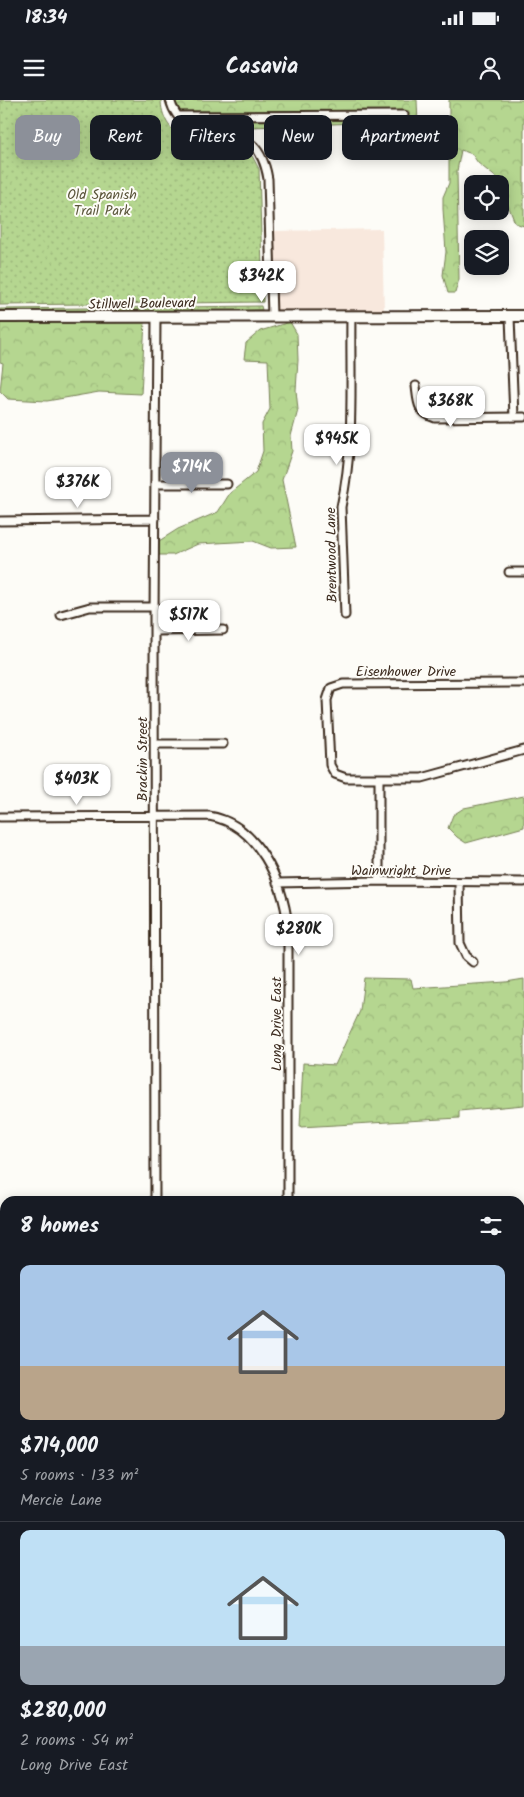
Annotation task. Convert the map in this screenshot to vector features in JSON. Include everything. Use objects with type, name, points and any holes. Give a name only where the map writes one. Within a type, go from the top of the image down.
[{"type":"street","points":[[170,100],[178,115]]},
{"type":"street","points":[[254,116],[342,115]]},
{"type":"street","points":[[254,148],[261,156],[266,167],[268,179],[272,316]]},
{"type":"street","name":"Brackin Street","points":[[155,1196],[156,316]]},
{"type":"street","name":"Brentwood Lane","points":[[345,615],[341,507],[345,490],[350,441],[351,316]]},
{"type":"street","name":"Stillwell Boulevard","points":[[0,317],[524,316]]},
{"type":"street","points":[[510,317],[514,417]]},
{"type":"street","points":[[416,386],[418,406],[426,415],[435,418],[524,417]]},
{"type":"street","points":[[155,484],[227,484]]},
{"type":"street","points":[[0,521],[155,519]]},
{"type":"street","points":[[509,572],[524,572]]},
{"type":"street","points":[[61,615],[90,606],[155,607]]},
{"type":"street","points":[[155,631],[223,630]]},
{"type":"street","name":"Eisenhower Drive","points":[[524,683],[343,684],[332,688],[326,700],[330,765],[335,774],[346,778],[422,778],[524,750]]},
{"type":"street","points":[[155,744],[223,744]]},
{"type":"street","points":[[379,778],[379,881]]},
{"type":"street","name":"Long Drive East","points":[[0,817],[209,816],[234,824],[246,834],[260,852],[277,883],[287,918],[288,1196]]},
{"type":"street","name":"Wainwright Drive","points":[[277,883],[379,881],[524,882]]},
{"type":"street","points":[[459,882],[460,943],[466,956],[473,962]]},
{"type":"shaded area","points":[[382,229],[384,311],[277,311],[274,231]]},
{"type":"green space","name":"Old Spanish Trail Park","points":[[0,100],[161,100],[164,117],[171,128],[171,160],[254,160],[259,169],[263,302],[0,305]]},
{"type":"green space","points":[[175,100],[417,100],[418,115],[409,115],[409,111],[180,111]]},
{"type":"green space","points":[[449,100],[524,100],[524,226],[515,223],[509,207],[509,175],[493,175],[478,163],[472,154],[461,150],[457,171],[459,279],[455,293],[448,293],[443,275],[446,252],[443,197],[449,183],[449,160],[458,160],[458,115],[449,115]]},
{"type":"green space","points":[[332,120],[342,120],[342,124],[332,124]]},
{"type":"green space","points":[[254,121],[264,121],[264,127],[254,127]]},
{"type":"green space","points":[[261,306],[262,310],[0,313],[0,309]]},
{"type":"green space","points":[[145,321],[141,394],[99,392],[47,401],[8,399],[0,391],[3,363],[0,362],[0,322]]},
{"type":"green space","points":[[290,322],[297,334],[296,390],[298,410],[291,436],[292,451],[282,480],[296,547],[271,548],[253,541],[198,544],[173,555],[159,555],[159,541],[178,529],[218,512],[230,493],[256,472],[263,451],[262,424],[270,409],[268,360],[244,359],[246,343],[260,331]]},
{"type":"green space","points":[[524,796],[524,827],[466,843],[448,828],[453,815],[464,808]]},
{"type":"green space","points":[[364,978],[411,979],[413,988],[506,982],[524,979],[524,1105],[459,1111],[459,1118],[300,1127],[303,1063],[335,1065],[360,1011]]}]
